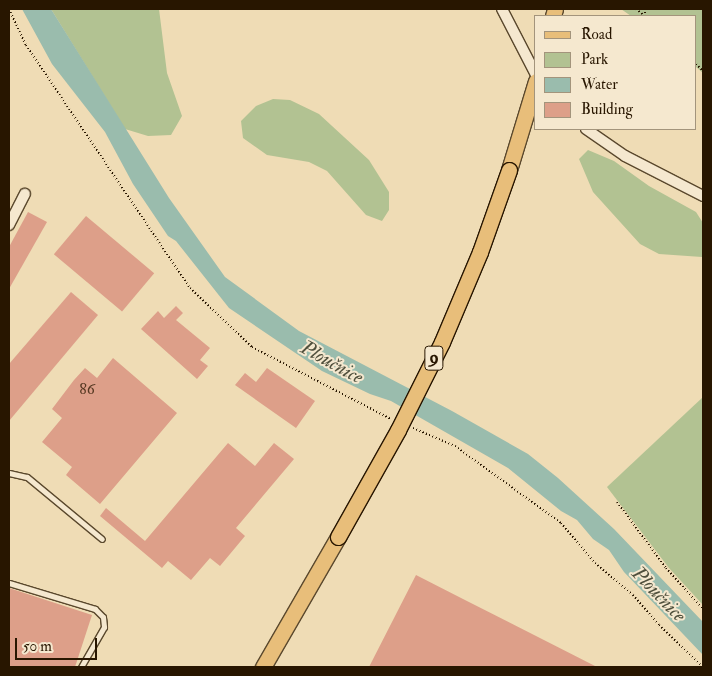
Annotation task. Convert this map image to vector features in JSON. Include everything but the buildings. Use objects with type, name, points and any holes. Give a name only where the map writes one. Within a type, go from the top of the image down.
[{"type":"main road","name":"9","points":[[263,667],[421,386],[462,297],[509,170],[534,88]]},
{"type":"street","points":[[502,9],[534,71]]},
{"type":"street","points":[[587,130],[625,156],[703,196]]},
{"type":"street","points":[[9,225],[25,194]]},
{"type":"lane","points":[[9,474],[27,477],[102,539]]},
{"type":"lane","points":[[9,583],[95,609],[104,617],[104,628],[81,667]]},
{"type":"path","points":[[9,9],[26,45],[190,288],[252,347],[394,420]]},
{"type":"path","points":[[410,427],[455,446],[561,523],[594,563],[633,595],[659,625],[703,667]]},
{"type":"path","points":[[617,502],[666,568],[703,609]]},
{"type":"green space","points":[[51,9],[159,9],[167,73],[182,116],[171,135],[148,136],[125,129]]},
{"type":"green space","points":[[621,9],[703,9],[703,73],[697,68],[697,15],[630,15]]},
{"type":"green space","points":[[273,99],[290,100],[319,114],[369,160],[389,192],[389,210],[382,221],[366,215],[327,171],[309,162],[267,155],[243,138],[241,121],[256,106]]},
{"type":"green space","points":[[588,150],[614,161],[649,186],[696,212],[703,223],[702,257],[659,254],[640,244],[593,192],[579,159]]},
{"type":"green space","points":[[703,397],[703,605],[669,568],[607,487]]},
{"type":"water","name":"Ploučnice","points":[[22,9],[51,9],[169,198],[225,277],[299,331],[452,411],[528,454],[558,478],[614,529],[703,622],[703,655],[624,572],[609,550],[593,539],[577,520],[561,511],[508,468],[391,401],[370,394],[322,371],[229,308],[176,241],[168,236],[133,184],[105,132],[52,64]]}]
